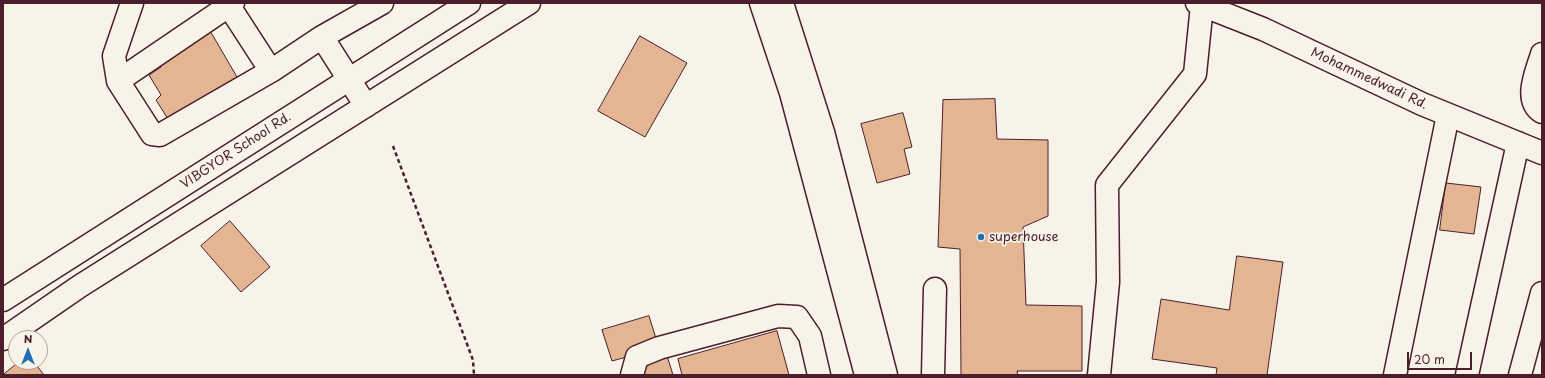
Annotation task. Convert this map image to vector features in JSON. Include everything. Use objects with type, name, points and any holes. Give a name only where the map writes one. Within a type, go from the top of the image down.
[{"type":"street","points":[[132,3],[114,56],[118,81],[152,134],[160,135],[271,71],[322,37],[375,5]]},
{"type":"street","name":"VIBGYOR School Rd.","points":[[3,300],[469,3]]},
{"type":"street","points":[[3,339],[80,286],[529,3]]},
{"type":"street","points":[[761,3],[791,92],[866,375]]},
{"type":"street","points":[[782,3],[823,132],[886,375]]},
{"type":"street","points":[[118,81],[229,4],[271,71]]},
{"type":"street","points":[[1099,375],[1108,282],[1108,185],[1194,74],[1199,4]]},
{"type":"street","name":"Mohammedwadi Rd.","points":[[1199,4],[1264,29],[1422,104],[1542,153]]},
{"type":"street","points":[[322,37],[366,106]]},
{"type":"street","points":[[1542,54],[1532,90],[1536,108],[1542,112]]},
{"type":"street","points":[[1395,375],[1448,115]]},
{"type":"street","points":[[1467,375],[1518,143]]},
{"type":"street","points":[[933,375],[935,289]]},
{"type":"street","points":[[1520,375],[1542,293]]},
{"type":"street","points":[[632,375],[637,357],[659,348],[778,316],[797,318],[810,336],[819,375]]},
{"type":"path","points":[[393,146],[473,360],[474,375]]},
{"type":"building","points":[[209,29],[237,77],[168,119],[156,100],[161,95],[149,75],[161,67],[159,62]]},
{"type":"building","points":[[640,36],[687,63],[645,137],[598,111]]},
{"type":"building","name":"superhouse","points":[[995,99],[997,139],[1048,140],[1048,216],[1023,227],[1026,305],[1082,306],[1082,371],[1017,371],[1018,375],[961,375],[960,249],[938,247],[943,100]]},
{"type":"building","points":[[903,113],[912,147],[904,149],[910,174],[877,183],[861,124]]},
{"type":"building","points":[[1446,183],[1481,187],[1474,234],[1440,230]]},
{"type":"building","points":[[230,221],[270,267],[241,292],[201,246]]},
{"type":"building","points":[[1237,256],[1283,262],[1267,375],[1216,375],[1217,368],[1152,359],[1161,299],[1229,310]]},
{"type":"building","points":[[649,316],[659,348],[612,361],[602,330]]},
{"type":"building","points":[[777,331],[789,375],[682,375],[678,359]]},
{"type":"building","points":[[665,349],[673,375],[642,375],[637,357]]},
{"type":"building","points":[[9,370],[40,370],[44,375],[3,375]]},
{"type":"place","name":"superhouse","points":[[981,237]]}]
